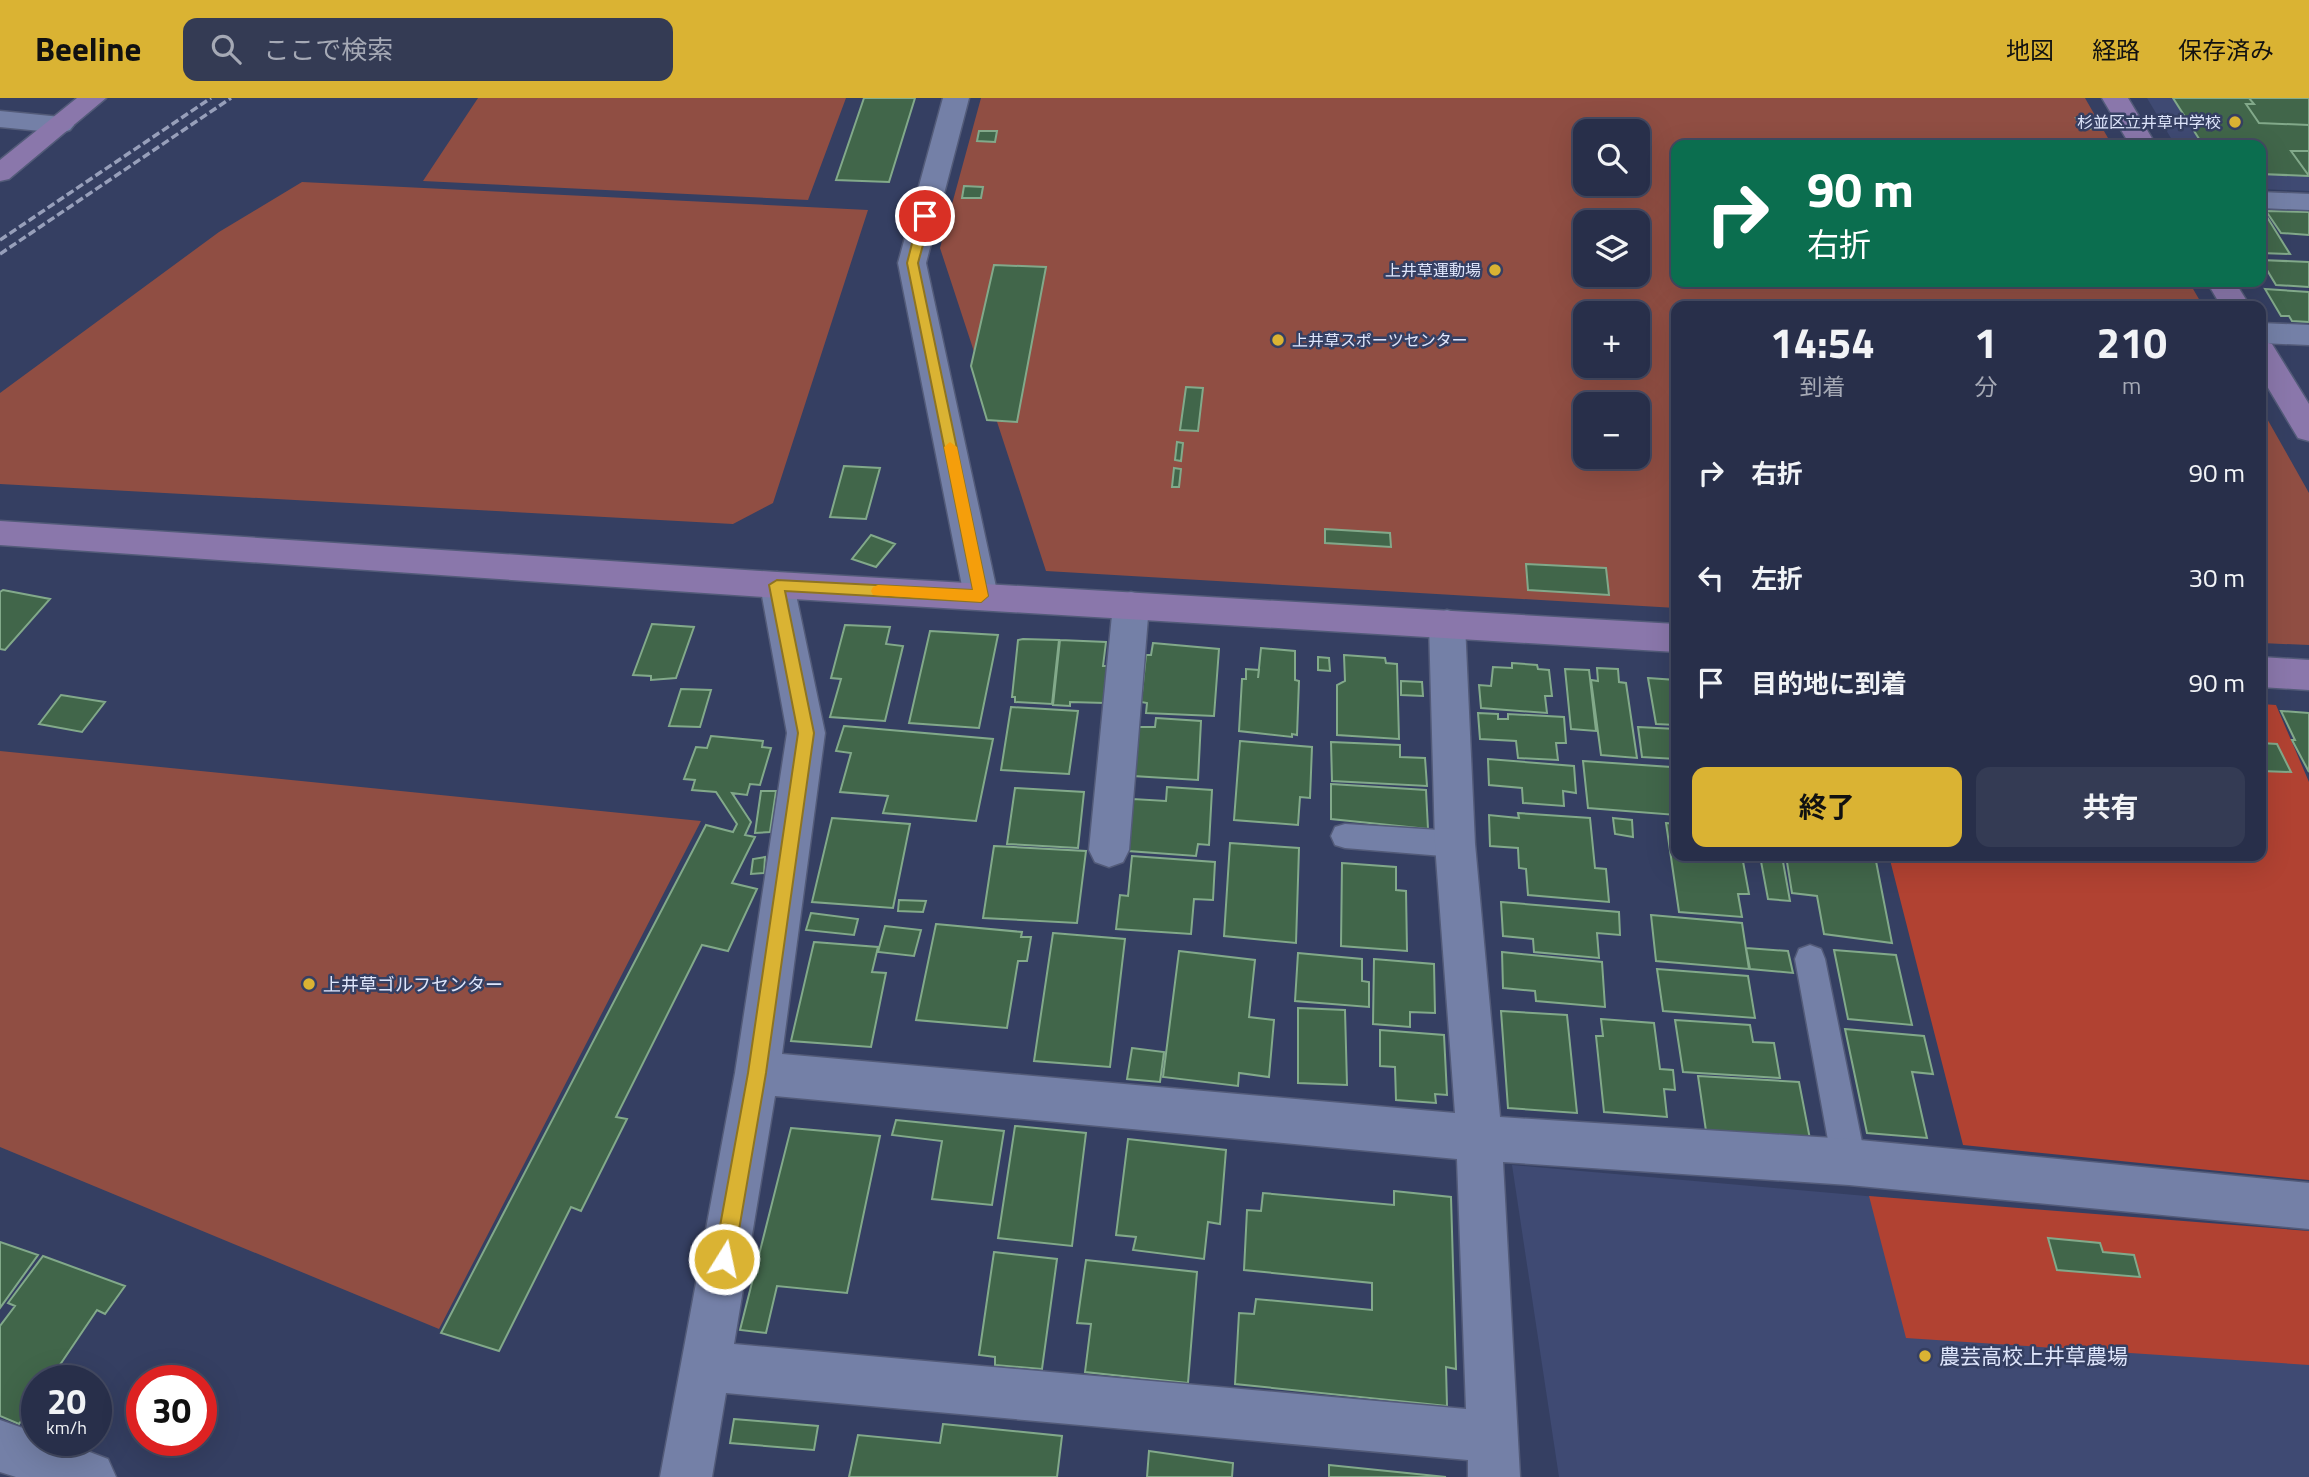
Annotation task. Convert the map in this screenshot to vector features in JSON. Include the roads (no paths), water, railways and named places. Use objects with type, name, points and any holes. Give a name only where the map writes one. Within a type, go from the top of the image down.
[{"type":"street","points":[[0,173],[93,98]]},
{"type":"street","points":[[956,98],[912,263],[981,596]]},
{"type":"street","points":[[2115,98],[2140,140]]},
{"type":"street","points":[[0,120],[61,125]]},
{"type":"street","points":[[2266,200],[2309,202]]},
{"type":"street","points":[[2266,333],[2309,335]]},
{"type":"street","points":[[2266,359],[2309,430]]},
{"type":"street","points":[[0,533],[777,585],[1671,638]]},
{"type":"street","points":[[686,1477],[757,1073],[806,733],[777,585]]},
{"type":"street","points":[[1109,850],[1131,605]]},
{"type":"street","points":[[705,1366],[1493,1457],[1479,1138],[1455,844],[1447,624]]},
{"type":"street","points":[[2266,672],[2309,675]]},
{"type":"street","points":[[757,1073],[1479,1138],[1849,1162],[2309,1206]]},
{"type":"street","points":[[0,1446],[90,1477]]},
{"type":"lane","points":[[1345,836],[1455,844]]},
{"type":"lane","points":[[1810,959],[1849,1162]]},
{"type":"railway","points":[[0,240],[211,98]]},
{"type":"railway","points":[[0,254],[231,98]]},
{"type":"place","name":"杉並区立井草中学校","points":[[2235,122]]},
{"type":"place","name":"上井草運動場","points":[[1495,270]]},
{"type":"place","name":"上井草スポーツセンター","points":[[1278,340]]},
{"type":"place","name":"上井草ゴルフセンター","points":[[309,984]]},
{"type":"place","name":"農芸高校上井草農場","points":[[1925,1356]]}]
